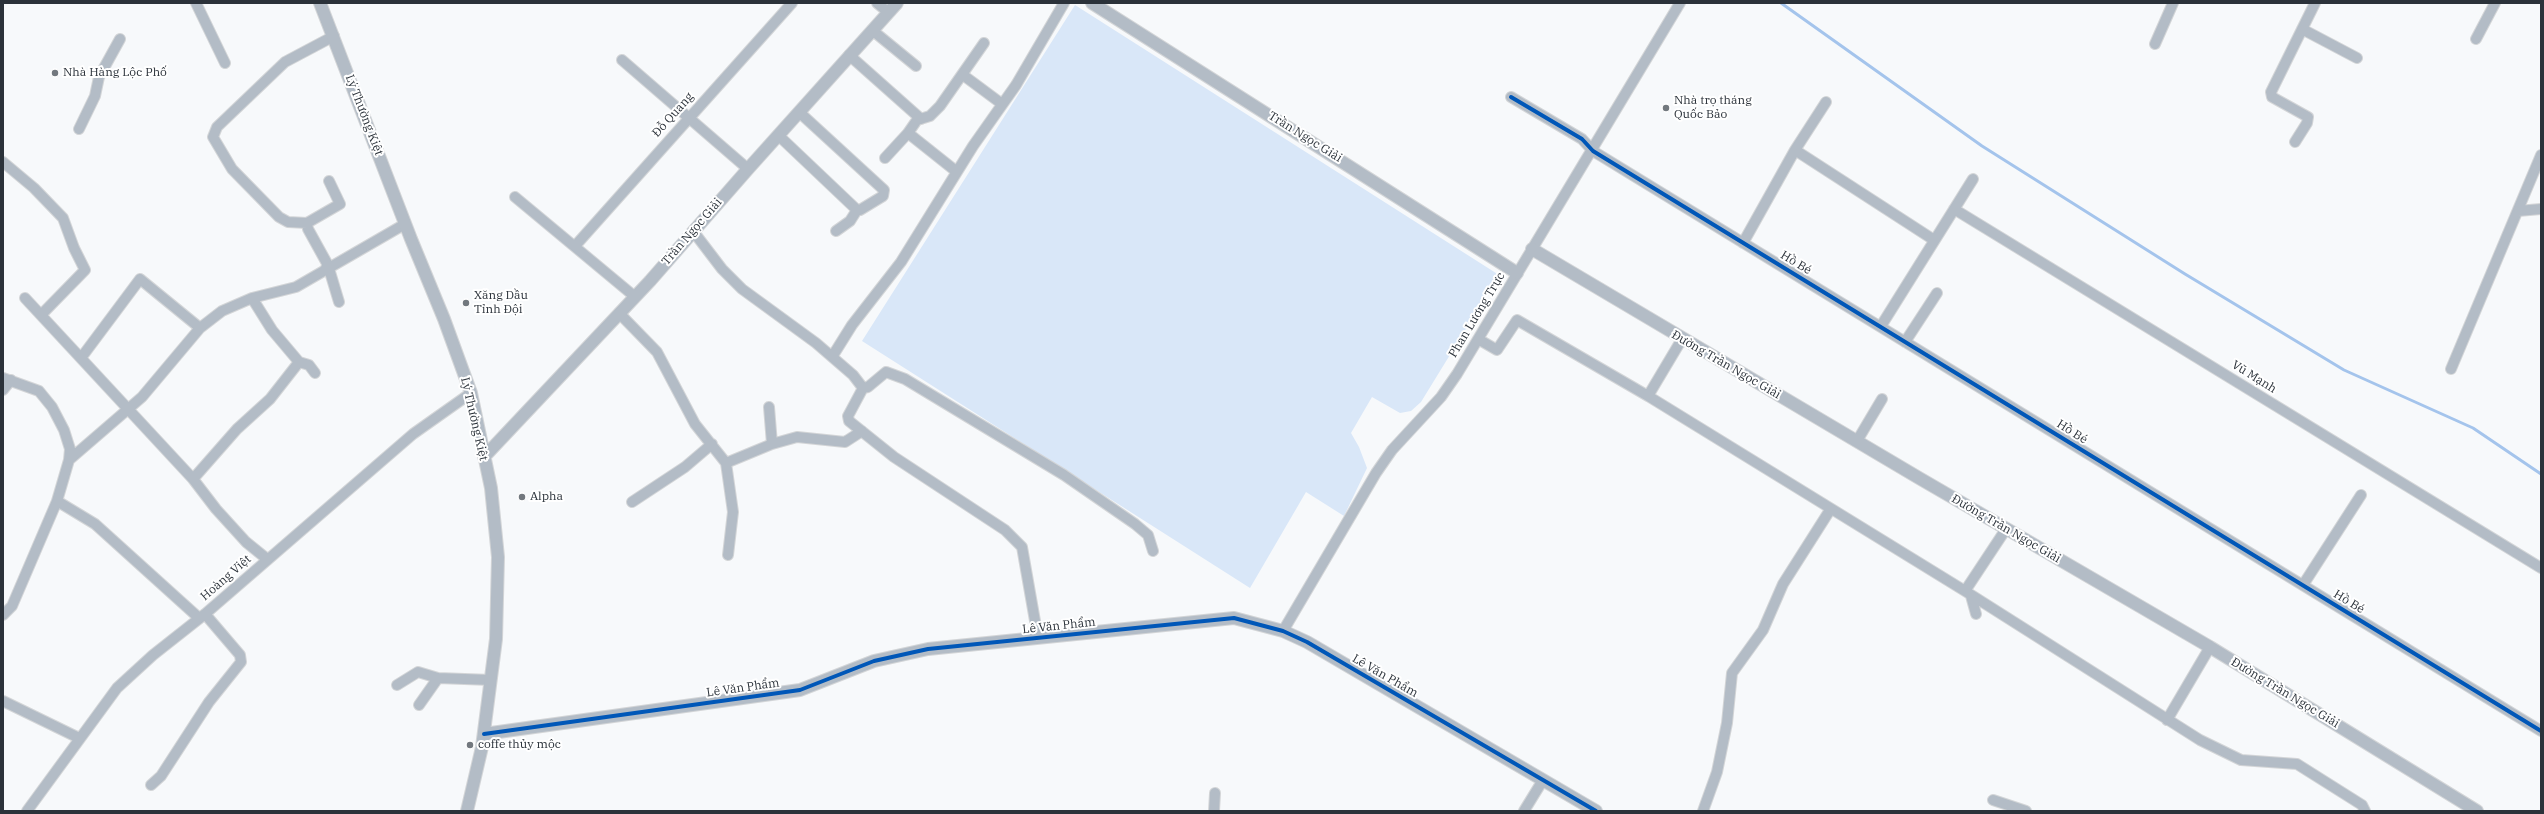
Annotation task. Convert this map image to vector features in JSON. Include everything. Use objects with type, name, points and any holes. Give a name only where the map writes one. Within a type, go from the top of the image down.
[{"type":"street","points":[[196,3],[225,63]]},
{"type":"street","name":"Lý Thường Kiệt","points":[[320,3],[334,36],[405,224],[444,319],[471,393],[490,488],[498,557],[498,602],[491,680],[484,734],[467,811]]},
{"type":"street","name":"Đỗ Quang","points":[[575,246],[689,116],[792,3]]},
{"type":"street","points":[[877,3],[888,12]]},
{"type":"street","name":"Trần Ngọc Giải","points":[[484,457],[634,296],[897,3]]},
{"type":"street","points":[[832,357],[852,325],[901,262],[957,172],[1016,85],[1064,3]]},
{"type":"street","name":"Trần Ngọc Giải","points":[[1092,3],[1518,273]]},
{"type":"street","name":"Phan Lương Trực","points":[[1283,631],[1376,473],[1392,450],[1441,397],[1478,339],[1593,151],[1680,3]]},
{"type":"street","points":[[2155,44],[2173,3]]},
{"type":"street","points":[[2295,142],[2307,123],[2308,117],[2270,95],[2315,3]]},
{"type":"street","points":[[2476,39],[2495,3]]},
{"type":"street","points":[[2302,29],[2357,58]]},
{"type":"street","points":[[872,30],[916,66]]},
{"type":"street","points":[[329,181],[340,204],[307,223],[288,222],[279,218],[232,169],[213,137],[218,127],[285,62],[334,36]]},
{"type":"street","points":[[79,129],[95,96],[99,77],[120,39]]},
{"type":"street","points":[[885,158],[908,133],[917,120],[935,112],[963,75],[984,43]]},
{"type":"street","points":[[849,55],[921,119]]},
{"type":"street","points":[[622,60],[689,116],[748,169]]},
{"type":"street","points":[[963,75],[1002,104]]},
{"type":"street","name":"Hồ Bé","points":[[1512,97],[1582,139],[1593,151],[2541,731]]},
{"type":"street","points":[[1743,243],[1795,150],[1826,102]]},
{"type":"street","points":[[799,112],[884,190],[883,196],[875,202],[857,210],[850,221],[836,231]]},
{"type":"street","points":[[908,133],[957,172]]},
{"type":"street","points":[[778,135],[857,210]]},
{"type":"street","points":[[1795,150],[1934,240]]},
{"type":"street","points":[[2451,368],[2541,155]]},
{"type":"street","points":[[3,162],[34,188],[63,218],[74,248],[85,270],[41,315]]},
{"type":"street","points":[[1880,326],[1973,179]]},
{"type":"street","points":[[515,197],[634,296]]},
{"type":"street","name":"Vũ Mạnh","points":[[1954,208],[2541,568]]},
{"type":"street","points":[[2518,211],[2541,209]]},
{"type":"street","points":[[307,223],[308,230],[330,272],[339,302]]},
{"type":"street","points":[[69,460],[142,397],[200,328],[222,311],[252,298],[296,287],[405,224]]},
{"type":"street","points":[[693,231],[722,269],[742,288],[816,343],[863,388]]},
{"type":"street","name":"Đường Trần Ngọc Giải","points":[[1532,249],[1682,339],[2210,648],[2478,811]]},
{"type":"street","points":[[81,358],[140,279],[200,328]]},
{"type":"street","points":[[1905,342],[1937,293]]},
{"type":"street","points":[[25,298],[193,479],[216,509],[246,542],[267,559]]},
{"type":"street","points":[[252,298],[266,323],[299,362],[309,365],[315,373]]},
{"type":"street","points":[[619,312],[657,352],[690,416],[726,463],[733,512],[728,555]]},
{"type":"street","points":[[1478,339],[1497,350],[1517,320],[1648,396],[1968,594],[2166,720],[2220,751],[2236,758],[2297,764],[2362,805],[2365,811]]},
{"type":"street","points":[[1648,396],[1682,339]]},
{"type":"street","points":[[193,479],[237,429],[270,398],[299,362]]},
{"type":"street","points":[[1038,638],[1025,558],[1016,539],[894,457],[849,421],[848,416],[863,388],[868,387],[886,372],[904,379],[1064,475],[1136,524],[1148,535],[1153,552]]},
{"type":"street","points":[[3,390],[7,379],[39,391],[52,407],[68,441],[69,460],[57,501],[12,606],[3,615]]},
{"type":"street","name":"Hoàng Việt","points":[[27,811],[117,688],[153,655],[202,616],[413,434],[471,393]]},
{"type":"street","points":[[1857,441],[1882,399]]},
{"type":"street","points":[[769,407],[772,444]]},
{"type":"street","points":[[726,463],[772,444],[797,437],[845,442],[862,431]]},
{"type":"street","points":[[632,502],[685,467],[712,444]]},
{"type":"street","points":[[2303,586],[2362,495]]},
{"type":"street","points":[[57,501],[95,524],[202,616],[240,656],[241,662],[209,702],[161,776],[151,785]]},
{"type":"street","points":[[1703,811],[1715,780],[1722,749],[1732,673],[1763,630],[1780,589],[1830,510]]},
{"type":"street","points":[[1968,594],[2006,529]]},
{"type":"street","points":[[1968,594],[1976,614]]},
{"type":"street","name":"Lê Văn Phẩm","points":[[484,734],[800,690],[874,661],[928,649],[1234,618],[1283,631],[1329,654],[1596,811]]},
{"type":"street","points":[[2166,720],[2210,648]]},
{"type":"street","points":[[397,684],[418,672],[438,678],[491,680]]},
{"type":"street","points":[[419,705],[438,678]]},
{"type":"street","points":[[3,701],[79,738]]},
{"type":"street","points":[[1524,811],[1543,780]]},
{"type":"street","points":[[1214,811],[1215,794]]},
{"type":"street","points":[[1993,800],[2026,811]]},
{"type":"shaded area","points":[[1075,5],[1499,275],[1421,402],[1411,411],[1400,413],[1372,397],[1351,433],[1359,447],[1367,468],[1344,516],[1306,492],[1250,588],[862,341]]},
{"type":"waterway","points":[[1781,3],[1982,146],[2185,274],[2344,370],[2473,428],[2541,474]]},
{"type":"cycle path","points":[[1511,97],[1582,139],[1593,151],[2541,731]]},
{"type":"cycle path","points":[[484,734],[800,690],[874,661],[928,649],[1234,618],[1283,631],[1307,642],[1596,811]]},
{"type":"place","name":"Nhà Hàng Lộc Phố","points":[[55,73]]},
{"type":"place","name":"Nhà trọ tháng Quốc Bảo","points":[[1666,108]]},
{"type":"place","name":"Xăng Dầu Tỉnh Đội","points":[[466,303]]},
{"type":"place","name":"Alpha","points":[[522,497]]},
{"type":"place","name":"coffe thủy mộc","points":[[470,745]]}]
